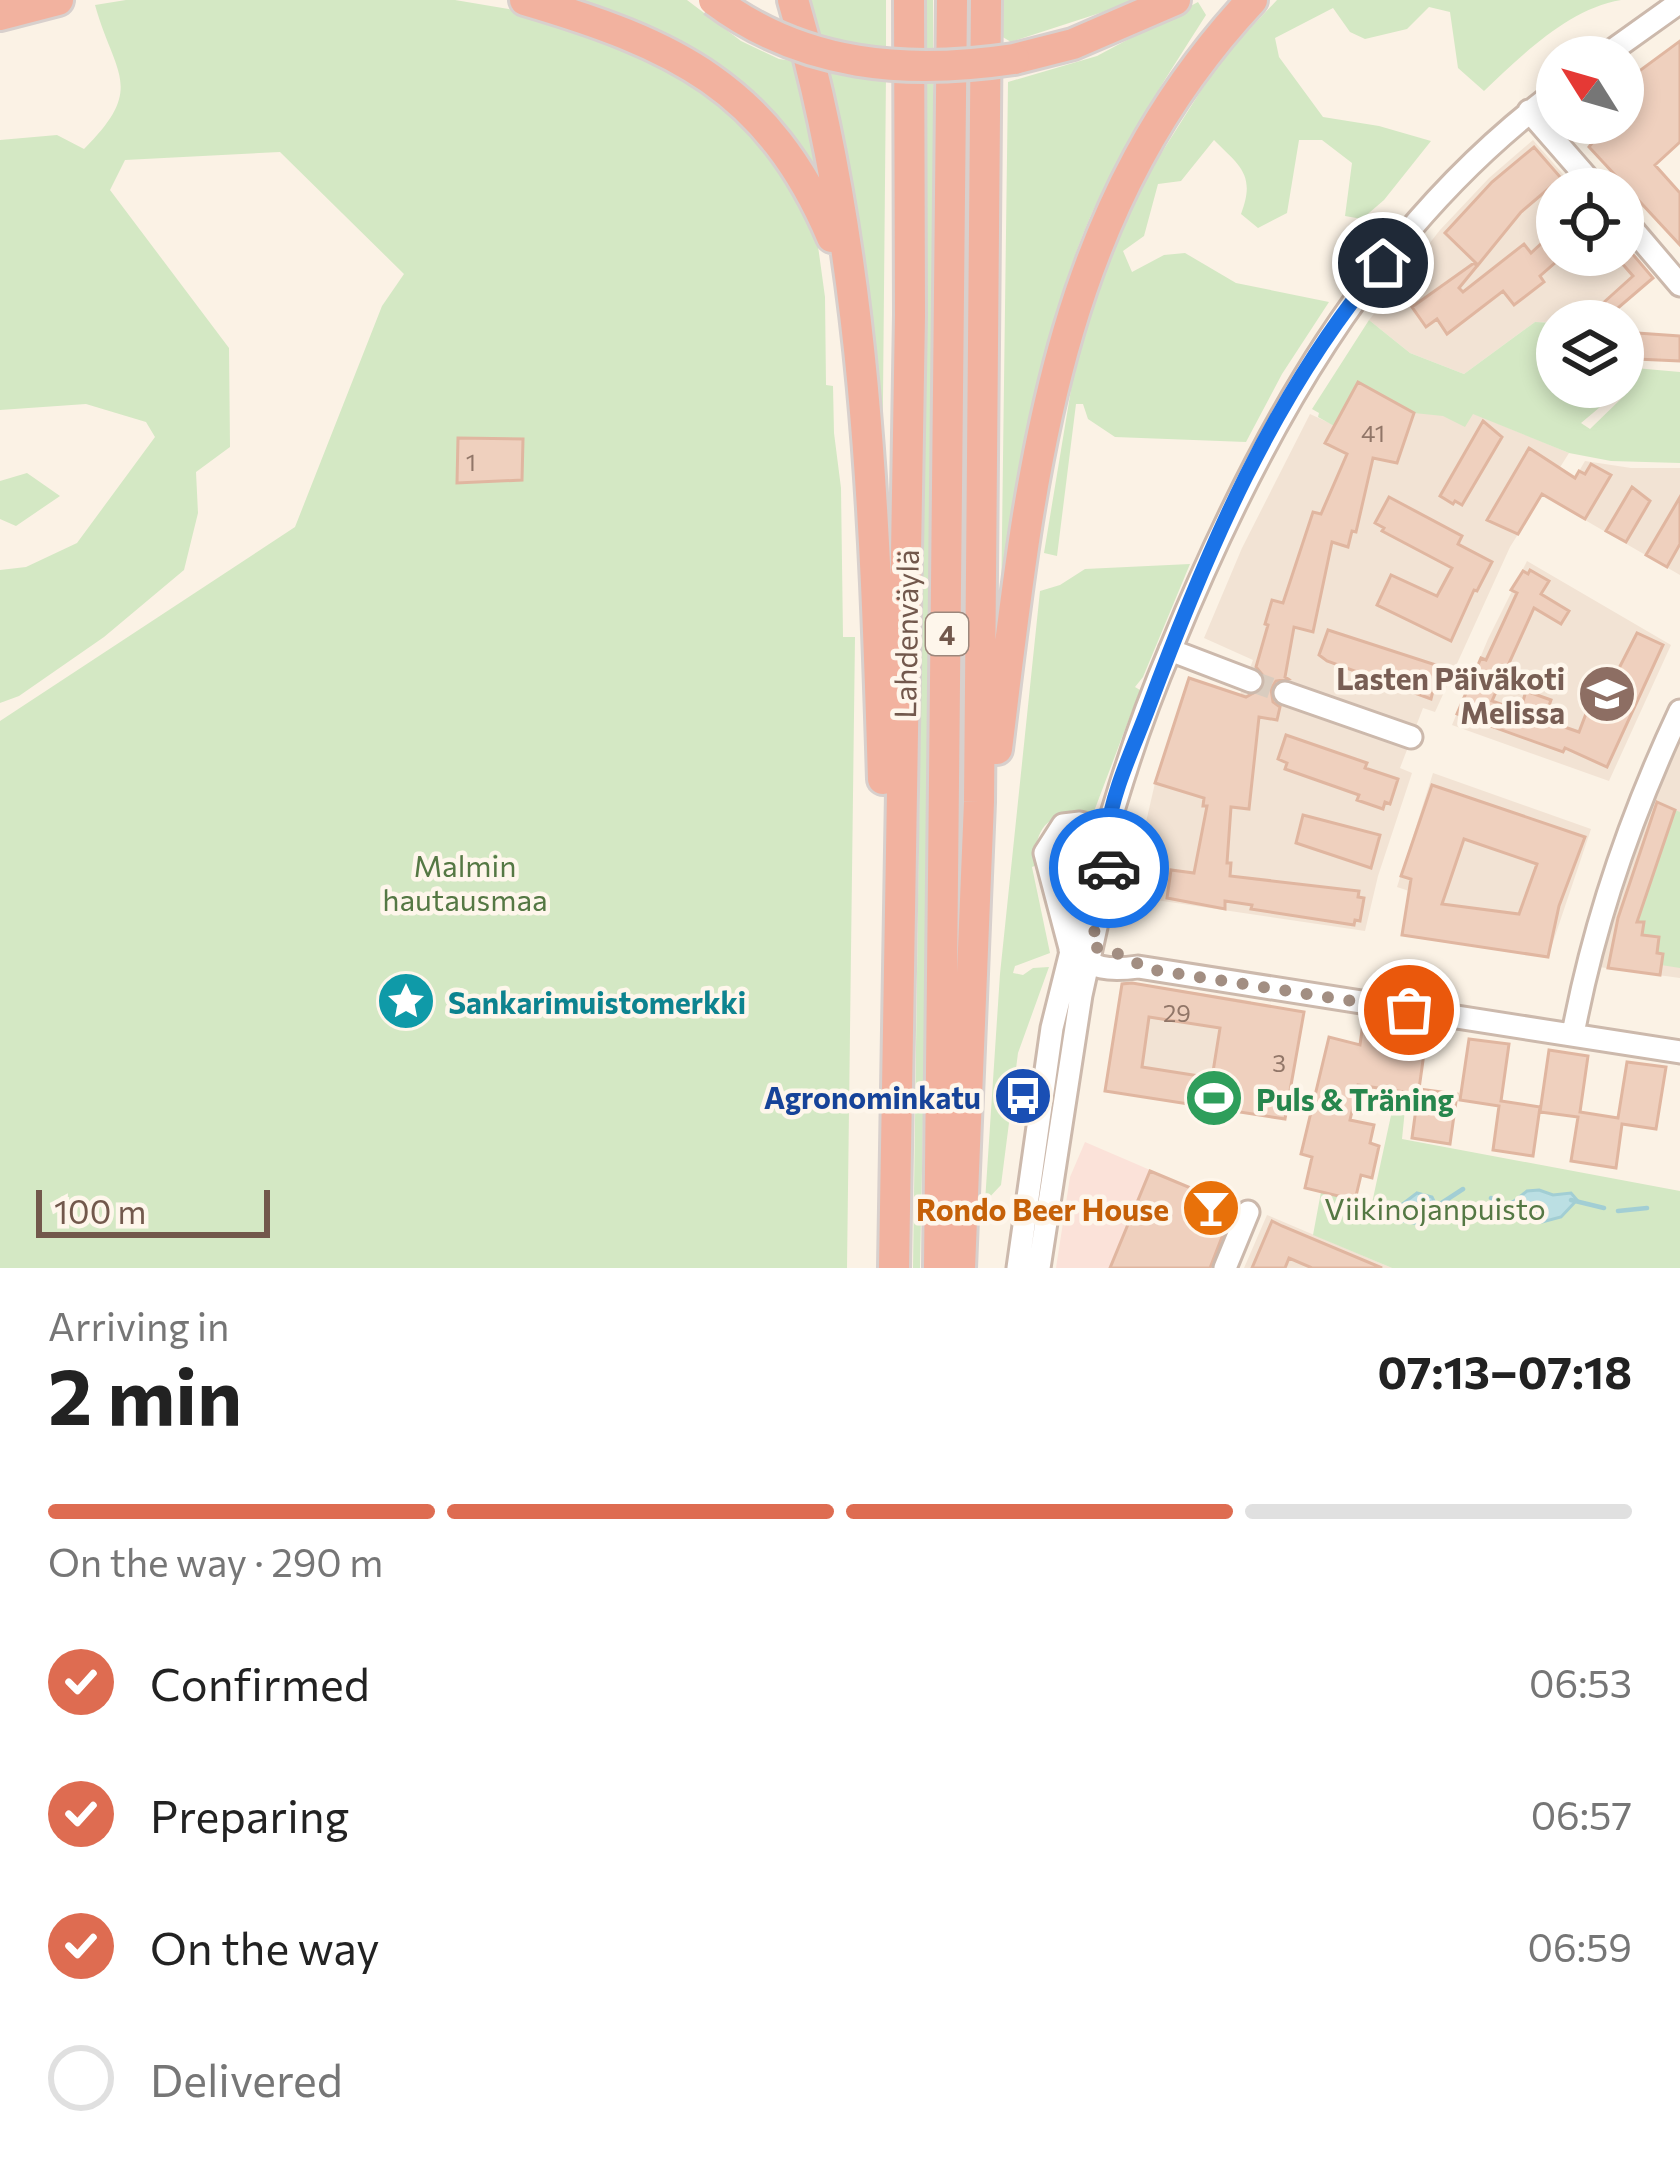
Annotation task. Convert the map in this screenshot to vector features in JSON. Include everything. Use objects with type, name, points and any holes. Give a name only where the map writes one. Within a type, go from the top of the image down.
[{"type":"highway","points":[[0,14],[58,0]]},
{"type":"highway","points":[[525,0],[658,48],[715,80],[752,111],[809,185],[834,242],[858,336]]},
{"type":"highway","points":[[714,0],[776,38],[849,61],[924,68],[1014,59],[1107,32],[1175,0]]},
{"type":"highway","points":[[794,0],[832,170],[858,336],[876,551],[898,1010]]},
{"type":"highway","name":"Lahdenväylä","points":[[894,1268],[910,315],[909,0]]},
{"type":"highway","name":"Lahdenväylä","points":[[938,1268],[952,0]]},
{"type":"highway","points":[[960,1268],[977,897],[986,0]]},
{"type":"highway","points":[[977,897],[1039,450],[1075,302],[1139,154],[1205,55],[1252,0]]},
{"type":"street","points":[[1632,36],[1680,2]]},
{"type":"street","points":[[1039,1268],[1095,855],[1108,831],[1170,650],[1237,494],[1322,344],[1450,186],[1536,106]]},
{"type":"street","points":[[1529,111],[1579,168]]},
{"type":"street","points":[[1644,243],[1680,285]]},
{"type":"street","points":[[1170,650],[1251,681]]},
{"type":"street","points":[[1285,693],[1411,737]]},
{"type":"street","points":[[1573,1034],[1601,913],[1635,814],[1680,711]]},
{"type":"street","points":[[1018,1268],[1046,1060],[1083,954],[1045,853],[1063,825],[1080,823],[1108,831]]},
{"type":"street","points":[[1083,954],[1118,970],[1138,967],[1680,1052]]},
{"type":"street","points":[[1225,1268],[1248,1212]]},
{"type":"shaded area","points":[[1533,140],[1558,168],[1536,168],[1536,276],[1644,276],[1644,268],[1653,278],[1628,300],[1536,300],[1536,322],[1464,374],[1410,353],[1369,320],[1440,230]]},
{"type":"shaded area","points":[[1360,378],[1446,402],[1569,453],[1510,547],[1435,712],[1423,708],[1400,768],[1412,773],[1365,931],[1129,896],[1155,783],[1189,678],[1240,695],[1253,660],[1204,638],[1242,548],[1310,414],[1336,426]]},
{"type":"shaded area","points":[[1585,461],[1631,468],[1680,468],[1680,575],[1559,505]]},
{"type":"shaded area","points":[[1527,561],[1671,645],[1609,781],[1452,725]]},
{"type":"shaded area","points":[[1680,741],[1680,978],[1599,967],[1647,817]]},
{"type":"shaded area","points":[[1433,773],[1591,829],[1548,957],[1402,935],[1409,891],[1397,887]]},
{"type":"shaded area","points":[[1123,981],[1251,1001],[1234,1111],[1105,1091]]},
{"type":"shaded area","points":[[1085,1142],[1236,1207],[1211,1268],[1056,1268],[1070,1177]]},
{"type":"shaded area","points":[[1267,1215],[1392,1268],[1244,1268]]},
{"type":"green space","name":"Malmin hautausmaa","points":[[126,0],[455,0],[514,10],[593,33],[650,56],[752,122],[798,197],[818,246],[825,297],[826,385],[833,386],[841,488],[843,637],[855,637],[847,1268],[0,1268],[0,721],[295,527],[382,306],[404,274],[280,152],[125,160],[110,190],[229,348],[230,447],[196,472],[198,513],[184,570],[104,637],[19,696],[0,703],[0,570],[26,567],[77,543],[155,437],[146,422],[86,404],[0,410],[0,140],[57,135],[84,149],[103,128],[115,110],[120,80],[95,5]]},
{"type":"green space","points":[[559,0],[687,0],[741,41],[779,59],[800,62],[828,196],[802,155]]},
{"type":"green space","points":[[799,0],[886,0],[886,55],[810,41]]},
{"type":"green space","points":[[925,0],[933,0],[930,634],[920,1268],[913,1268],[926,313]]},
{"type":"green space","points":[[1001,0],[1140,0],[1011,42],[1001,36]]},
{"type":"green space","points":[[1277,0],[1621,0],[1583,13],[1547,36],[1536,36],[1536,44],[1484,91],[1458,68],[1450,12],[1429,7],[1407,29],[1365,39],[1350,32],[1333,8],[1275,38],[1279,57],[1323,117],[1431,141],[1384,200],[1362,219],[1345,216],[1352,163],[1322,140],[1299,140],[1287,213],[1258,228],[1241,214],[1247,190],[1243,172],[1214,140],[1181,181],[1158,184],[1144,236],[1123,251],[1132,272],[1164,255],[1185,253],[1236,283],[1329,302],[1282,374],[1246,442],[1115,437],[1088,419],[1083,404],[1076,404],[1057,556],[1044,553],[1079,341],[1103,270],[1136,193],[1221,59]]},
{"type":"green space","points":[[1198,2],[1206,15],[1110,176],[1067,278],[1032,419],[1001,610],[1008,82],[1097,56]]},
{"type":"green space","points":[[817,61],[886,74],[882,506]]},
{"type":"green space","points":[[1369,320],[1410,353],[1464,374],[1536,322],[1536,408],[1599,408],[1581,423],[1590,429],[1612,408],[1644,408],[1644,369],[1680,372],[1680,463],[1611,461],[1569,453],[1473,414],[1465,427],[1443,416],[1414,413],[1359,383],[1336,427],[1312,409]]},
{"type":"green space","points":[[27,473],[60,496],[16,526],[0,519],[0,481]]},
{"type":"green space","points":[[1190,564],[1135,687],[1140,690],[1093,814],[1057,817],[1038,839],[1037,865],[1032,867],[1050,953],[1015,966],[1013,973],[1023,975],[1033,968],[1049,967],[1018,1053],[1001,1185],[985,1202],[1000,974],[1040,591],[1085,569]]},
{"type":"green space","points":[[1675,810],[1680,812],[1680,968],[1661,965],[1637,922]]},
{"type":"green space","name":"Viikinojanpuisto","points":[[1395,1097],[1406,1099],[1402,1139],[1680,1191],[1680,1268],[1392,1268],[1313,1235],[1321,1192],[1372,1203]]},
{"type":"water","points":[[1527,1191],[1553,1195],[1571,1193],[1577,1200],[1561,1217],[1542,1222],[1533,1206],[1514,1201]]},
{"type":"water","points":[[1417,1193],[1432,1197],[1439,1211],[1425,1225],[1395,1220],[1392,1212]]},
{"type":"building","points":[[1680,41],[1680,142],[1655,165],[1680,193],[1680,245],[1644,206],[1644,168],[1608,168],[1589,147],[1644,144],[1644,68]]},
{"type":"building","points":[[1534,147],[1552,168],[1536,168],[1536,199],[1478,265],[1445,233],[1492,182]]},
{"type":"building","points":[[1524,244],[1531,253],[1536,248],[1536,276],[1544,282],[1514,305],[1503,291],[1447,334],[1437,319],[1426,327],[1412,307],[1474,263],[1477,266],[1459,288],[1463,292]]},
{"type":"building","points":[[1644,267],[1653,278],[1627,300],[1606,300],[1633,276],[1644,276]]},
{"type":"building","points":[[1644,333],[1680,336],[1680,361],[1644,359]]},
{"type":"building","points":[[1358,382],[1414,413],[1397,463],[1373,458],[1356,532],[1352,531],[1348,547],[1332,542],[1313,632],[1294,627],[1288,679],[1276,681],[1271,689],[1273,702],[1280,707],[1277,720],[1259,717],[1249,809],[1231,807],[1227,863],[1231,863],[1230,876],[1359,891],[1358,897],[1364,898],[1360,921],[1355,920],[1354,925],[1225,901],[1225,909],[1167,898],[1171,870],[1194,873],[1207,806],[1203,806],[1204,798],[1155,783],[1189,678],[1246,697],[1264,687],[1265,678],[1256,667],[1272,600],[1283,603],[1313,512],[1321,514],[1347,454],[1325,443]]},
{"type":"building","points":[[1483,421],[1502,437],[1462,505],[1453,504],[1440,496]]},
{"type":"building","points":[[458,438],[523,439],[522,480],[457,483]]},
{"type":"building","points":[[1529,448],[1575,478],[1591,464],[1611,475],[1585,519],[1542,494],[1518,534],[1487,520]]},
{"type":"building","points":[[1632,487],[1650,501],[1626,542],[1606,531]]},
{"type":"building","points":[[1389,497],[1462,536],[1458,544],[1492,562],[1451,641],[1377,605],[1391,575],[1437,596],[1452,568],[1382,531],[1375,523]]},
{"type":"building","points":[[1680,497],[1680,544],[1667,567],[1646,555]]},
{"type":"building","points":[[1530,570],[1549,581],[1541,594],[1569,611],[1561,624],[1534,608],[1492,701],[1520,711],[1526,691],[1551,700],[1544,720],[1579,732],[1600,677],[1612,682],[1637,633],[1663,645],[1607,767],[1565,748],[1563,752],[1457,714],[1517,593],[1511,590],[1523,571],[1528,574]]},
{"type":"building","points":[[1328,630],[1439,666],[1431,699],[1327,661],[1319,655]]},
{"type":"building","points":[[1286,735],[1398,779],[1390,804],[1385,802],[1383,809],[1357,800],[1359,795],[1285,769],[1287,763],[1278,759]]},
{"type":"building","points":[[1432,785],[1585,837],[1559,906],[1548,957],[1402,935],[1411,879],[1401,876]],"holes":[[[1464,839],[1537,864],[1519,914],[1442,904]]]},
{"type":"building","points":[[1657,802],[1675,810],[1637,922],[1644,922],[1642,935],[1659,937],[1660,975],[1608,968],[1618,918]]},
{"type":"building","points":[[1303,815],[1380,835],[1371,868],[1296,843]]},
{"type":"building","points":[[1122,984],[1304,1012],[1285,1119],[1105,1091]],"holes":[[[1149,1017],[1220,1028],[1212,1078],[1142,1067]]]},
{"type":"building","points":[[1363,1023],[1427,1032],[1419,1089],[1457,1094],[1450,1144],[1412,1138],[1418,1094],[1358,1085],[1350,1120],[1374,1125],[1370,1143],[1379,1146],[1372,1178],[1361,1175],[1355,1200],[1305,1188],[1312,1157],[1301,1154],[1329,1037],[1360,1045]]},
{"type":"building","points":[[1469,1039],[1509,1044],[1501,1101],[1540,1107],[1533,1156],[1493,1150],[1499,1106],[1460,1100]]},
{"type":"building","points":[[1549,1050],[1588,1056],[1580,1112],[1618,1118],[1627,1062],[1666,1067],[1656,1129],[1622,1124],[1616,1168],[1571,1161],[1578,1117],[1540,1112]]},
{"type":"building","points":[[1150,1171],[1234,1206],[1210,1268],[1110,1268]]},
{"type":"building","points":[[1272,1221],[1382,1268],[1312,1268],[1289,1258],[1285,1268],[1252,1268]]},
{"type":"waterway","points":[[1437,1206],[1463,1189]]},
{"type":"waterway","points":[[1491,1198],[1504,1205],[1518,1201]]},
{"type":"waterway","points":[[1571,1200],[1604,1208]]},
{"type":"waterway","points":[[1618,1211],[1647,1208]]},
{"type":"tunnel","points":[[1251,681],[1285,693]]},
{"type":"way so far","points":[[1109,868],[1091,946],[1122,955],[1138,967],[1409,1010]]},
{"type":"place","name":"Lasten Päiväkoti Melissa","points":[[1607,694]]},
{"type":"place","name":"Sankarimuistomerkki","points":[[406,1001]]},
{"type":"place","name":"Agronominkatu","points":[[1023,1096]]},
{"type":"place","name":"Puls & Träning","points":[[1214,1098]]},
{"type":"place","name":"Rondo Beer House","points":[[1211,1208]]},
{"type":"route","points":[[1109,868],[1108,831],[1125,771],[1170,650],[1237,494],[1322,344],[1383,263]]}]
